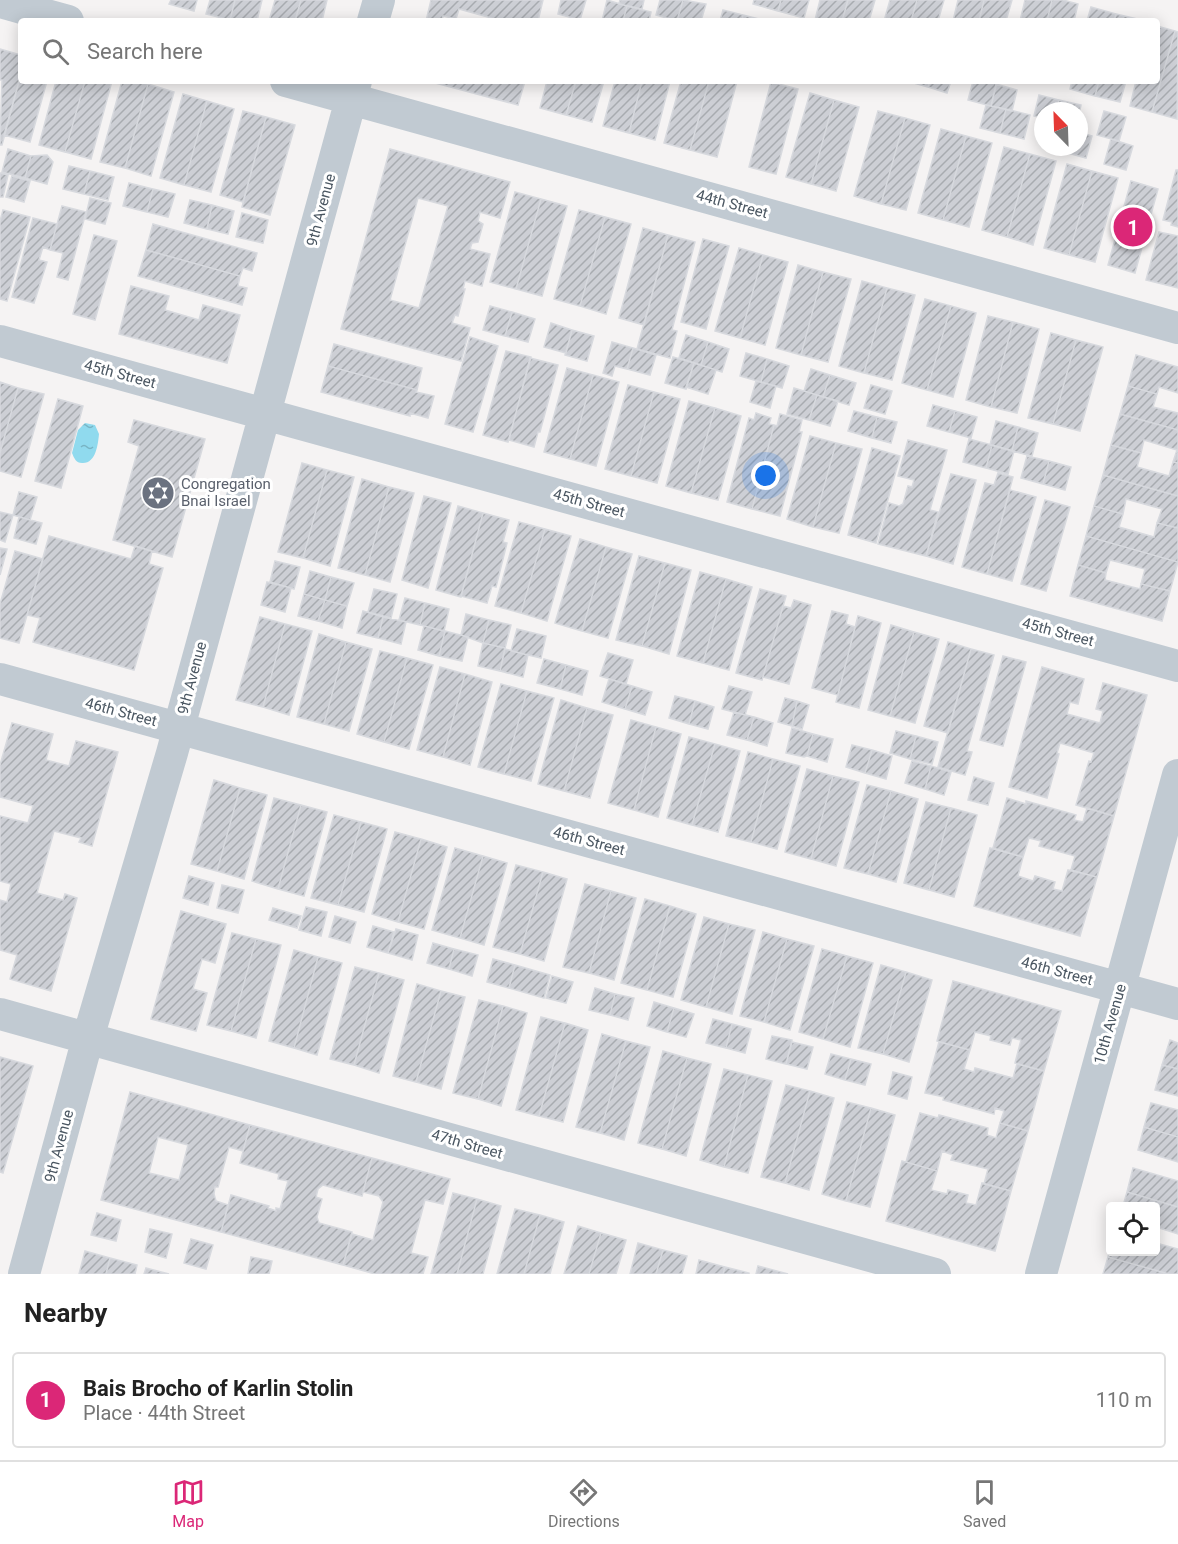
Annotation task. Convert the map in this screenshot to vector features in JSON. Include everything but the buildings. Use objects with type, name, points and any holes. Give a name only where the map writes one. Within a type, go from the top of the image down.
[{"type":"street","points":[[374,18],[379,0]]},
{"type":"street","points":[[0,2],[57,18]]},
{"type":"street","name":"44th Street","points":[[309,84],[354,90],[1178,328]]},
{"type":"street","name":"9th Avenue","points":[[24,1274],[354,90]]},
{"type":"street","name":"45th Street","points":[[0,341],[1178,666]]},
{"type":"street","name":"46th Street","points":[[0,679],[1178,1004]]},
{"type":"street","name":"10th Avenue","points":[[1041,1274],[1178,775]]},
{"type":"street","name":"47th Street","points":[[0,1014],[935,1274]]},
{"type":"water","points":[[85,423],[95,425],[99,434],[93,457],[87,462],[80,463],[72,453],[78,430]]},
{"type":"place","name":"Bais Brocho of Karlin Stolin","points":[[1133,227]]},
{"type":"place","name":"Congregation Bnai Israel","points":[[158,493]]}]
